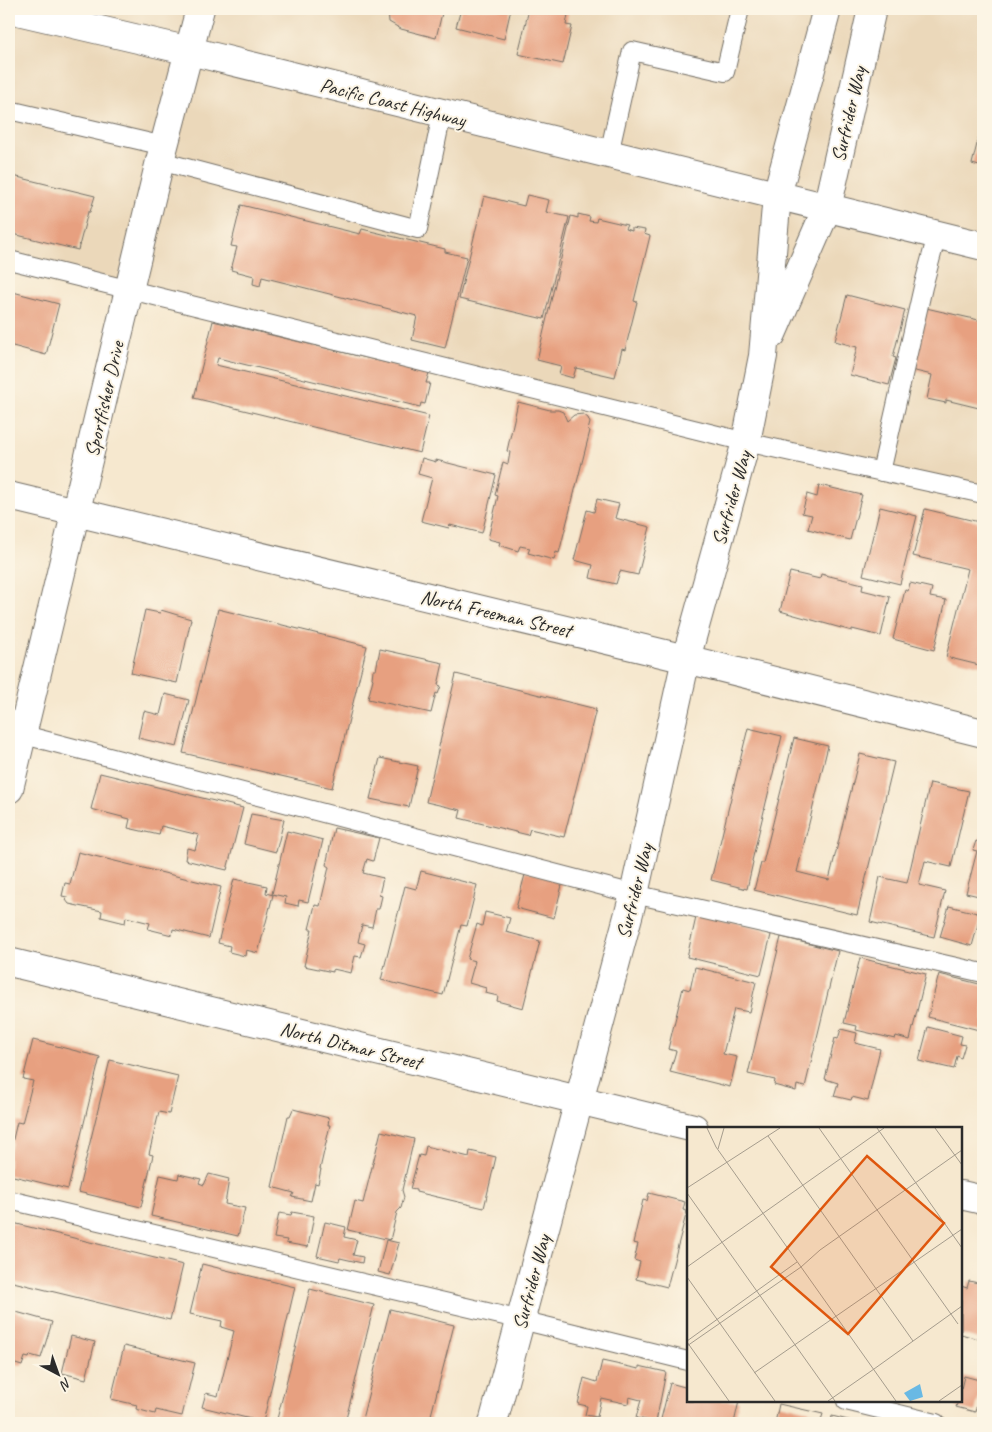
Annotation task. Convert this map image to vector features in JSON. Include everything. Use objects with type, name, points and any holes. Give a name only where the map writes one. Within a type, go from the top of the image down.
[{"type":"street","name":"Sportfisher Drive","points":[[9,789],[15,733],[76,513],[162,153],[200,9]]},
{"type":"street","name":"Surfrider Way","points":[[493,1423],[634,894],[686,659],[746,442],[763,356],[777,195],[827,9]]},
{"type":"street","name":"Surfrider Way","points":[[763,356],[827,208],[872,9]]},
{"type":"street","name":"Pacific Coast Highway","points":[[10,16],[190,51],[827,208]]},
{"type":"street","points":[[827,208],[983,246]]},
{"type":"street","name":"North Freeman Street","points":[[9,496],[686,659],[983,733]]},
{"type":"street","name":"North Ditmar Street","points":[[9,962],[690,1127]]},
{"type":"street","points":[[962,1194],[983,1200]]},
{"type":"lane","points":[[608,154],[632,51],[725,72],[740,9]]},
{"type":"lane","points":[[9,110],[418,229],[442,114]]},
{"type":"lane","points":[[881,472],[923,287],[937,235]]},
{"type":"lane","points":[[9,260],[746,442],[983,494]]},
{"type":"lane","points":[[15,733],[634,894],[983,974]]},
{"type":"lane","points":[[9,1200],[521,1320],[687,1362]]},
{"type":"lane","points":[[850,1402],[936,1423]]},
{"type":"shaded area","points":[[9,9],[983,9],[983,498],[9,258]]},
{"type":"building","points":[[388,9],[443,9],[436,38],[401,29],[389,22]]},
{"type":"building","points":[[461,9],[511,9],[504,39],[456,27]]},
{"type":"building","points":[[529,9],[569,9],[566,25],[572,26],[563,64],[518,54]]},
{"type":"building","points":[[983,120],[983,167],[972,164]]},
{"type":"building","points":[[9,175],[95,196],[90,212],[88,212],[78,250],[9,233]]},
{"type":"building","points":[[527,195],[549,200],[546,212],[569,217],[544,319],[459,299],[484,196],[524,206]]},
{"type":"building","points":[[241,205],[360,234],[362,229],[445,249],[445,252],[467,257],[445,348],[412,340],[417,316],[262,277],[260,286],[253,284],[254,276],[231,270],[237,247],[231,246]]},
{"type":"building","points":[[578,214],[590,217],[589,221],[596,222],[597,218],[627,225],[625,229],[632,231],[632,228],[645,230],[644,234],[650,236],[634,301],[637,302],[625,350],[622,349],[615,377],[576,368],[573,378],[559,374],[561,366],[537,360],[571,216],[578,218]]},
{"type":"building","points":[[9,291],[59,304],[46,355],[9,345]]},
{"type":"building","points":[[847,295],[905,310],[893,357],[896,358],[889,385],[850,375],[857,347],[835,341]]},
{"type":"building","points":[[926,308],[983,321],[983,409],[946,400],[946,403],[927,399],[932,375],[911,370]]},
{"type":"building","points":[[213,321],[429,373],[426,383],[430,383],[425,404],[421,403],[420,407],[218,358],[216,365],[429,416],[420,453],[194,398]]},
{"type":"building","points":[[518,402],[550,410],[558,410],[563,412],[567,421],[574,415],[583,414],[590,423],[588,430],[590,431],[559,553],[556,552],[554,560],[528,553],[530,548],[520,546],[518,551],[499,545],[500,542],[488,539],[498,496],[495,495],[503,462],[508,464],[510,452],[507,451]]},
{"type":"building","points":[[422,458],[496,475],[482,533],[450,525],[449,528],[421,521],[432,478],[418,474]]},
{"type":"building","points":[[819,485],[862,495],[850,540],[808,529],[812,515],[802,513],[807,494],[817,497]]},
{"type":"building","points":[[597,499],[619,504],[615,518],[650,527],[638,575],[620,571],[616,584],[590,578],[593,565],[574,560],[587,510],[594,512]]},
{"type":"building","points":[[880,507],[917,516],[900,584],[863,575]]},
{"type":"building","points":[[925,509],[983,523],[983,666],[946,657],[968,569],[913,556]]},
{"type":"building","points":[[790,572],[820,579],[821,574],[863,584],[862,590],[890,597],[881,636],[852,629],[852,631],[780,611]]},
{"type":"building","points":[[910,583],[932,588],[930,597],[946,600],[934,650],[893,639],[905,590],[908,591]]},
{"type":"building","points":[[218,609],[367,646],[332,788],[183,753]]},
{"type":"building","points":[[145,610],[160,613],[161,610],[191,619],[177,683],[131,673]]},
{"type":"building","points":[[380,649],[443,663],[438,685],[441,686],[438,694],[436,693],[431,713],[368,699],[373,679],[373,670],[376,670]]},
{"type":"building","points":[[456,674],[596,709],[564,837],[530,829],[528,835],[459,818],[461,810],[426,802]]},
{"type":"building","points":[[165,694],[189,700],[177,747],[138,738],[144,711],[160,715]]},
{"type":"building","points":[[748,728],[782,736],[747,889],[711,880]]},
{"type":"building","points":[[794,738],[828,746],[797,872],[829,880],[860,754],[894,762],[857,915],[754,890],[761,863],[763,863]]},
{"type":"building","points":[[380,758],[418,766],[409,807],[370,799]]},
{"type":"building","points":[[100,773],[243,808],[227,870],[185,860],[187,848],[195,850],[199,835],[161,826],[159,835],[128,828],[130,819],[91,809]]},
{"type":"building","points":[[930,783],[969,791],[951,867],[925,861],[919,885],[945,891],[934,937],[870,922],[880,877],[907,883]]},
{"type":"building","points":[[251,814],[284,820],[276,852],[244,844]]},
{"type":"building","points":[[334,828],[379,838],[373,861],[367,859],[363,873],[383,878],[379,895],[382,896],[379,909],[376,909],[372,927],[362,925],[358,942],[365,944],[361,957],[355,956],[351,973],[333,969],[333,972],[304,966],[312,929],[309,929],[315,905],[320,906],[329,867],[326,865]]},
{"type":"building","points":[[983,828],[983,897],[966,893],[977,851],[973,850],[976,841],[979,842]]},
{"type":"building","points":[[287,831],[323,840],[308,902],[299,900],[298,906],[285,903],[286,897],[272,894]]},
{"type":"building","points":[[78,852],[221,887],[209,938],[173,929],[172,935],[148,929],[150,923],[126,917],[125,923],[101,917],[102,911],[69,904],[66,900],[67,897],[62,896],[65,883],[70,884]]},
{"type":"building","points":[[421,871],[477,885],[467,926],[461,925],[443,995],[381,980],[405,886],[416,889]]},
{"type":"building","points":[[526,871],[563,881],[554,918],[516,908]]},
{"type":"building","points":[[234,879],[267,886],[266,893],[273,895],[258,953],[246,950],[245,956],[229,952],[230,946],[218,943]]},
{"type":"building","points":[[949,906],[981,914],[972,946],[940,937]]},
{"type":"building","points":[[485,912],[510,918],[506,932],[540,941],[523,1008],[497,1001],[498,996],[485,993],[486,988],[469,983],[475,961],[467,959],[477,924],[482,926]]},
{"type":"building","points":[[697,913],[772,931],[761,975],[687,957]]},
{"type":"building","points":[[781,937],[838,951],[805,1087],[797,1085],[796,1091],[774,1085],[775,1080],[748,1074]]},
{"type":"building","points":[[860,958],[926,974],[910,1040],[896,1036],[895,1039],[856,1030],[857,1026],[844,1023]]},
{"type":"building","points":[[695,967],[756,982],[749,1012],[734,1009],[723,1054],[737,1057],[730,1087],[670,1072],[676,1051],[668,1049],[683,988],[690,990]]},
{"type":"building","points":[[939,974],[983,985],[983,1031],[928,1017]]},
{"type":"building","points":[[928,1027],[962,1036],[960,1044],[965,1045],[961,1058],[957,1056],[954,1069],[919,1061]]},
{"type":"building","points":[[841,1029],[857,1033],[855,1043],[880,1049],[868,1101],[852,1097],[851,1100],[834,1096],[838,1083],[825,1079],[835,1038],[838,1039]]},
{"type":"building","points":[[33,1040],[100,1057],[68,1189],[9,1175],[9,1156],[17,1122],[22,1123],[33,1081],[23,1079]]},
{"type":"building","points":[[110,1060],[178,1076],[169,1114],[159,1112],[149,1154],[153,1155],[141,1207],[78,1192]]},
{"type":"building","points":[[293,1109],[329,1118],[328,1125],[330,1125],[318,1184],[315,1183],[311,1201],[292,1197],[294,1193],[272,1187],[288,1116],[290,1116]]},
{"type":"building","points":[[381,1131],[414,1139],[402,1190],[404,1197],[401,1208],[397,1212],[390,1240],[348,1230],[355,1201],[363,1203]]},
{"type":"building","points":[[426,1146],[469,1157],[470,1151],[496,1157],[484,1208],[410,1189],[419,1155],[424,1156]]},
{"type":"building","points":[[179,1174],[201,1179],[199,1183],[204,1185],[209,1174],[229,1179],[225,1204],[245,1208],[238,1236],[151,1216],[160,1175],[178,1179]]},
{"type":"building","points":[[649,1193],[685,1202],[683,1210],[687,1211],[667,1287],[636,1279],[640,1262],[634,1260],[638,1244],[633,1243],[643,1200],[647,1201]]},
{"type":"building","points":[[292,1212],[314,1216],[308,1247],[286,1243],[287,1240],[274,1238],[279,1213],[291,1215]]},
{"type":"building","points":[[9,1222],[183,1265],[170,1320],[9,1281]]},
{"type":"building","points":[[325,1222],[346,1227],[344,1237],[357,1240],[353,1255],[363,1257],[362,1263],[340,1258],[339,1261],[317,1256]]},
{"type":"building","points":[[386,1240],[399,1243],[390,1275],[378,1272]]},
{"type":"building","points":[[202,1264],[295,1287],[263,1422],[202,1407],[206,1393],[218,1396],[234,1331],[221,1327],[222,1321],[190,1314]]},
{"type":"building","points":[[969,1281],[983,1284],[983,1321],[978,1339],[962,1334],[962,1286],[967,1288]]},
{"type":"building","points":[[310,1289],[374,1305],[345,1423],[276,1423]]},
{"type":"building","points":[[390,1309],[454,1325],[429,1423],[361,1423]]},
{"type":"building","points":[[9,1310],[52,1322],[41,1358],[30,1355],[29,1358],[25,1357],[22,1366],[9,1362]]},
{"type":"building","points":[[71,1336],[95,1342],[86,1379],[62,1373]]},
{"type":"building","points":[[124,1346],[195,1363],[182,1416],[156,1410],[155,1414],[136,1409],[137,1405],[111,1399]]},
{"type":"building","points":[[602,1361],[639,1369],[639,1366],[666,1372],[656,1422],[636,1418],[641,1400],[629,1397],[628,1404],[601,1398],[597,1417],[585,1415],[587,1406],[578,1404],[584,1378],[597,1382]]},
{"type":"building","points":[[964,1376],[983,1381],[975,1412],[956,1407],[958,1402],[962,1402]]},
{"type":"building","points":[[670,1383],[687,1388],[687,1402],[739,1402],[734,1423],[660,1423]]},
{"type":"building","points":[[779,1404],[823,1414],[820,1423],[775,1423]]},
{"type":"building","points":[[832,1416],[860,1423],[831,1423]]}]
